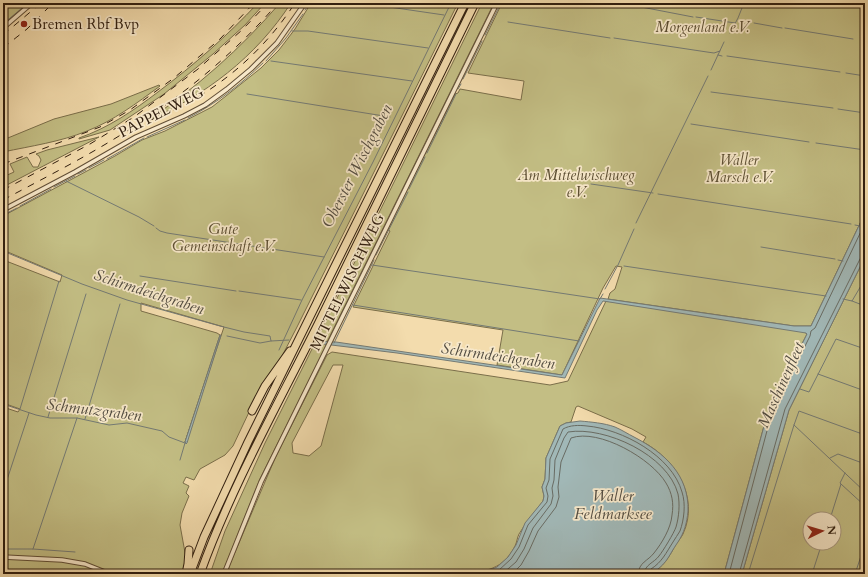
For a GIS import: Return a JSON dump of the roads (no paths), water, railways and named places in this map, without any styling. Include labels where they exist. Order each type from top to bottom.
[{"type":"highway","points":[[190,574],[223,494],[465,3]]},
{"type":"highway","points":[[200,574],[220,524],[252,455],[317,326],[475,3]]},
{"type":"highway","points":[[252,411],[265,386],[288,353],[297,344]]},
{"type":"highway","points":[[186,574],[189,550]]},
{"type":"street","points":[[3,28],[32,3]]},
{"type":"street","name":"PAPPELWEG","points":[[3,210],[75,172],[136,137],[205,105],[251,70],[277,43],[305,3]]},
{"type":"street","name":"MITTELWISCHWEG","points":[[224,574],[261,482],[497,3]]},
{"type":"street","points":[[3,557],[48,558],[69,561],[85,564],[110,574]]},
{"type":"water","points":[[865,213],[865,257],[789,410],[742,574],[724,574],[764,426],[771,406],[807,334],[806,333],[603,301],[597,310],[565,378],[397,353],[315,343],[316,341],[336,342],[562,375],[600,298],[794,326],[811,326]]},
{"type":"water","points":[[221,335],[186,444],[185,442]]},
{"type":"water","name":"Waller Feldmarksee","points":[[580,421],[598,423],[618,428],[656,450],[673,466],[680,476],[687,498],[688,515],[682,535],[667,560],[661,567],[651,574],[462,574],[489,570],[497,567],[508,557],[516,545],[525,523],[543,501],[544,496],[542,487],[545,479],[546,458],[560,426],[566,423]]},
{"type":"waterway","points":[[3,24],[28,3]]},
{"type":"waterway","points":[[305,10],[310,3]]},
{"type":"waterway","points":[[362,3],[444,15]]},
{"type":"waterway","name":"Oberster Wischgraben","points":[[279,350],[302,300],[373,162],[451,3]]},
{"type":"waterway","points":[[485,35],[501,3]]},
{"type":"waterway","points":[[622,3],[626,4]]},
{"type":"waterway","points":[[730,33],[744,3]]},
{"type":"waterway","points":[[857,3],[865,4]]},
{"type":"waterway","points":[[631,5],[693,17]]},
{"type":"waterway","points":[[266,61],[286,38],[303,14]]},
{"type":"waterway","points":[[696,17],[735,23]]},
{"type":"waterway","points":[[508,22],[610,38]]},
{"type":"waterway","points":[[754,23],[782,28]]},
{"type":"waterway","points":[[785,28],[853,39]]},
{"type":"waterway","points":[[292,31],[308,31],[428,48]]},
{"type":"waterway","points":[[614,38],[714,53],[720,51]]},
{"type":"waterway","points":[[463,79],[482,41]]},
{"type":"waterway","points":[[711,70],[724,42]]},
{"type":"waterway","points":[[718,55],[722,56]]},
{"type":"waterway","points":[[727,56],[840,72]]},
{"type":"waterway","points":[[271,61],[412,81]]},
{"type":"waterway","points":[[188,118],[228,93],[263,63]]},
{"type":"waterway","points":[[846,73],[865,76]]},
{"type":"waterway","points":[[636,223],[708,76]]},
{"type":"waterway","points":[[458,89],[461,84]]},
{"type":"waterway","points":[[711,92],[833,108]]},
{"type":"waterway","points":[[247,94],[390,117]]},
{"type":"waterway","points":[[427,153],[456,94]]},
{"type":"waterway","points":[[838,109],[865,113]]},
{"type":"waterway","points":[[147,137],[185,120]]},
{"type":"waterway","points":[[691,124],[809,142]]},
{"type":"waterway","points":[[107,159],[144,138]]},
{"type":"waterway","points":[[816,143],[865,150]]},
{"type":"waterway","points":[[409,189],[425,157]]},
{"type":"waterway","points":[[89,168],[104,160]]},
{"type":"waterway","points":[[78,174],[86,170]]},
{"type":"waterway","points":[[54,187],[75,176]]},
{"type":"waterway","points":[[66,181],[154,226]]},
{"type":"waterway","points":[[591,184],[653,193]]},
{"type":"waterway","points":[[20,206],[51,189]]},
{"type":"waterway","points":[[376,255],[408,192]]},
{"type":"waterway","points":[[658,194],[851,224]]},
{"type":"waterway","points":[[7,213],[17,208]]},
{"type":"waterway","points":[[855,225],[860,226]]},
{"type":"waterway","points":[[156,228],[167,233],[324,257]]},
{"type":"waterway","points":[[605,289],[618,265],[634,229]]},
{"type":"waterway","points":[[761,247],[835,259]]},
{"type":"waterway","name":"Schirmdeichgraben","points":[[3,251],[82,284],[127,300],[220,326],[270,336],[271,341],[289,340]]},
{"type":"waterway","points":[[334,343],[374,260]]},
{"type":"waterway","points":[[838,260],[843,261]]},
{"type":"waterway","points":[[372,265],[600,299],[603,294]]},
{"type":"waterway","points":[[624,266],[826,296]]},
{"type":"waterway","points":[[140,276],[236,291]]},
{"type":"waterway","points":[[843,299],[852,301],[865,279]]},
{"type":"waterway","points":[[20,409],[59,281]]},
{"type":"waterway","points":[[239,291],[301,300]]},
{"type":"waterway","points":[[48,417],[86,294]]},
{"type":"waterway","points":[[852,301],[865,306]]},
{"type":"waterway","points":[[85,419],[120,304]]},
{"type":"waterway","points":[[353,305],[579,341]]},
{"type":"waterway","name":"Schmutzgraben","points":[[227,336],[260,343],[271,341]]},
{"type":"waterway","points":[[800,389],[809,392],[836,339],[865,349]]},
{"type":"waterway","points":[[818,374],[865,391]]},
{"type":"waterway","name":"Schmutzgraben","points":[[3,404],[50,418],[77,418],[109,425],[127,423],[162,431],[169,437],[185,443],[186,442]]},
{"type":"waterway","points":[[748,574],[799,411],[865,435]]},
{"type":"waterway","points":[[3,492],[29,413]]},
{"type":"waterway","points":[[33,549],[77,418]]},
{"type":"waterway","points":[[794,425],[865,492]]},
{"type":"waterway","points":[[180,460],[185,443]]},
{"type":"waterway","points":[[830,458],[838,454],[865,464]]},
{"type":"waterway","points":[[833,511],[841,484],[840,483],[845,473]]},
{"type":"waterway","points":[[841,484],[865,506]]},
{"type":"waterway","points":[[855,574],[865,544]]},
{"type":"waterway","points":[[3,549],[33,549],[75,552]]},
{"type":"waterway","points":[[812,574],[819,551]]},
{"type":"railway","points":[[3,35],[41,3]]},
{"type":"railway","points":[[3,48],[27,29],[53,3]]},
{"type":"railway","points":[[3,164],[100,127],[130,110],[174,78],[220,39],[254,3]]},
{"type":"railway","points":[[3,190],[90,144],[134,117],[198,69],[242,30],[268,3]]},
{"type":"railway","points":[[3,200],[68,166],[150,116],[209,71],[245,38],[278,3]]},
{"type":"railway","points":[[148,121],[191,101],[231,74],[266,41],[295,3]]},
{"type":"place","name":"Bremen Rbf Bvp","points":[[24,24]]},
{"type":"park label","name":"Morgenland e.V.","points":[[702,27]]},
{"type":"park label","name":"Waller Marsch e.V.","points":[[739,168]]},
{"type":"park label","name":"Am Mittelwischweg e.V.","points":[[576,184]]},
{"type":"park label","name":"Gute Gemeinschaft e.V.","points":[[223,238]]},
{"type":"water label","name":"Maschinenfleet","points":[[781,385]]}]
